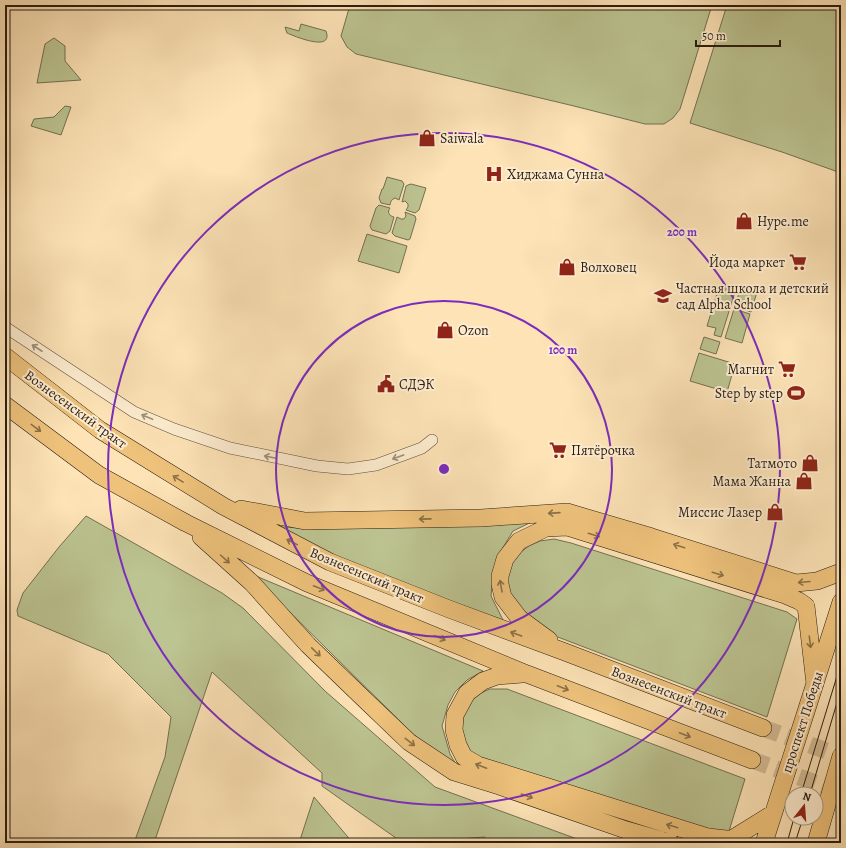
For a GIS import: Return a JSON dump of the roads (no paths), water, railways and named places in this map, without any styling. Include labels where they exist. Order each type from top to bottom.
[{"type":"main road","name":"Вознесенский тракт","points":[[5,356],[100,430],[223,506],[330,562],[442,607],[565,652],[763,728]]},
{"type":"main road","points":[[5,405],[99,475],[186,523],[307,583],[527,674],[752,760]]},
{"type":"main road","points":[[223,506],[305,521],[481,518],[566,512],[652,537],[796,583],[817,581],[841,572]]},
{"type":"main road","points":[[186,523],[252,583],[308,645],[409,742],[454,772],[626,830],[671,843]]},
{"type":"main road","points":[[565,652],[520,618],[503,597],[500,584],[500,576],[505,559],[519,541],[546,528],[567,527],[785,595],[806,606],[815,684]]},
{"type":"main road","name":"проспект Победы","points":[[764,843],[772,814],[841,602]]},
{"type":"main road","points":[[527,674],[498,676],[483,681],[467,693],[455,714],[454,730],[458,745],[464,757],[478,766],[708,837],[732,839],[772,814]]},
{"type":"main road","points":[[824,816],[841,756]]},
{"type":"main road","points":[[816,843],[821,826]]},
{"type":"main road","points":[[821,826],[825,843]]},
{"type":"street","points":[[5,327],[134,412],[174,429],[230,448],[303,463],[348,469],[376,465],[422,448],[432,440]]},
{"type":"tunnel","points":[[763,728],[841,756]]},
{"type":"tunnel","points":[[752,760],[841,792]]},
{"type":"tram line","points":[[803,786],[841,663]]},
{"type":"tram line","points":[[812,786],[841,689]]},
{"type":"tram line","points":[[787,843],[792,826]]},
{"type":"tram line","points":[[795,843],[800,826]]},
{"type":"place","name":"Saiwala","points":[[427,138]]},
{"type":"place","name":"Хиджама Сунна","points":[[494,174]]},
{"type":"place","name":"Hype.me","points":[[744,221]]},
{"type":"place","name":"Йода маркет","points":[[798,262]]},
{"type":"place","name":"Волховец","points":[[567,267]]},
{"type":"place","name":"Частная школа и детский сад Alpha School","points":[[663,296]]},
{"type":"place","name":"Ozon","points":[[445,330]]},
{"type":"place","name":"Магнит","points":[[787,369]]},
{"type":"place","name":"СДЭК","points":[[386,384]]},
{"type":"place","name":"Step by step","points":[[796,393]]},
{"type":"place","name":"Пятёрочка","points":[[558,450]]},
{"type":"place","name":"Татмото","points":[[810,463]]},
{"type":"place","name":"Мама Жанна","points":[[804,481]]},
{"type":"place","name":"Миссис Лазер","points":[[775,512]]}]
